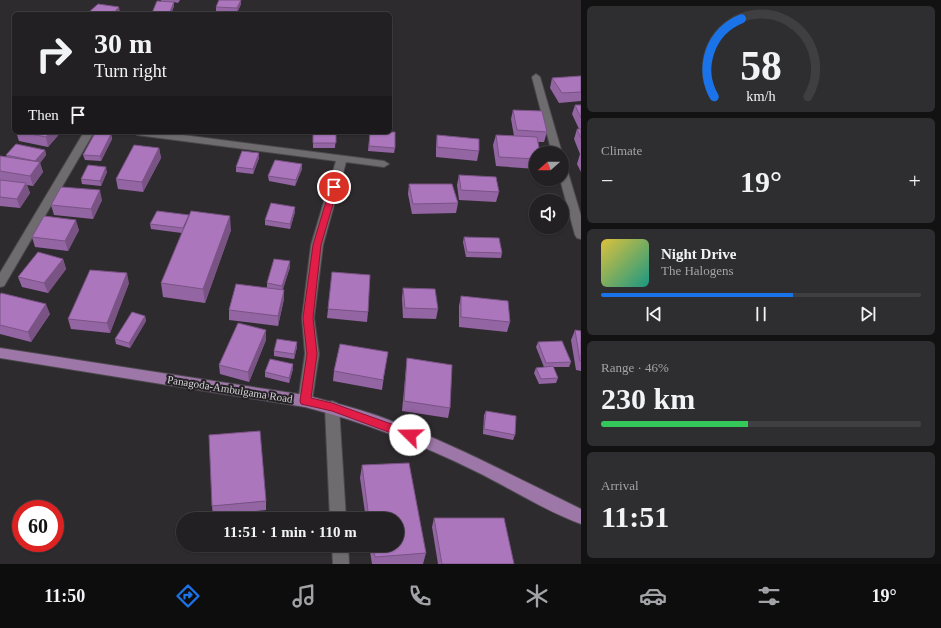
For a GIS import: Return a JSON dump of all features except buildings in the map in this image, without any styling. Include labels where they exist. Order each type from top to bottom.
[{"type":"main road","name":"Panagoda-Ambulgama Road","points":[[0,353],[305,401],[332,407],[396,429],[451,453],[581,518]]},
{"type":"street","points":[[536,77],[555,146]]},
{"type":"street","points":[[0,283],[88,134]]},
{"type":"street","points":[[172,134],[207,136],[384,164]]},
{"type":"street","points":[[305,401],[312,354],[308,318],[317,245],[342,158]]},
{"type":"street","points":[[567,186],[581,235]]},
{"type":"street","points":[[332,407],[338,512]]},
{"type":"street","points":[[340,552],[341,564]]},
{"type":"route","points":[[334,187],[317,245],[308,318],[312,354],[305,401],[332,407],[410,435]]}]
